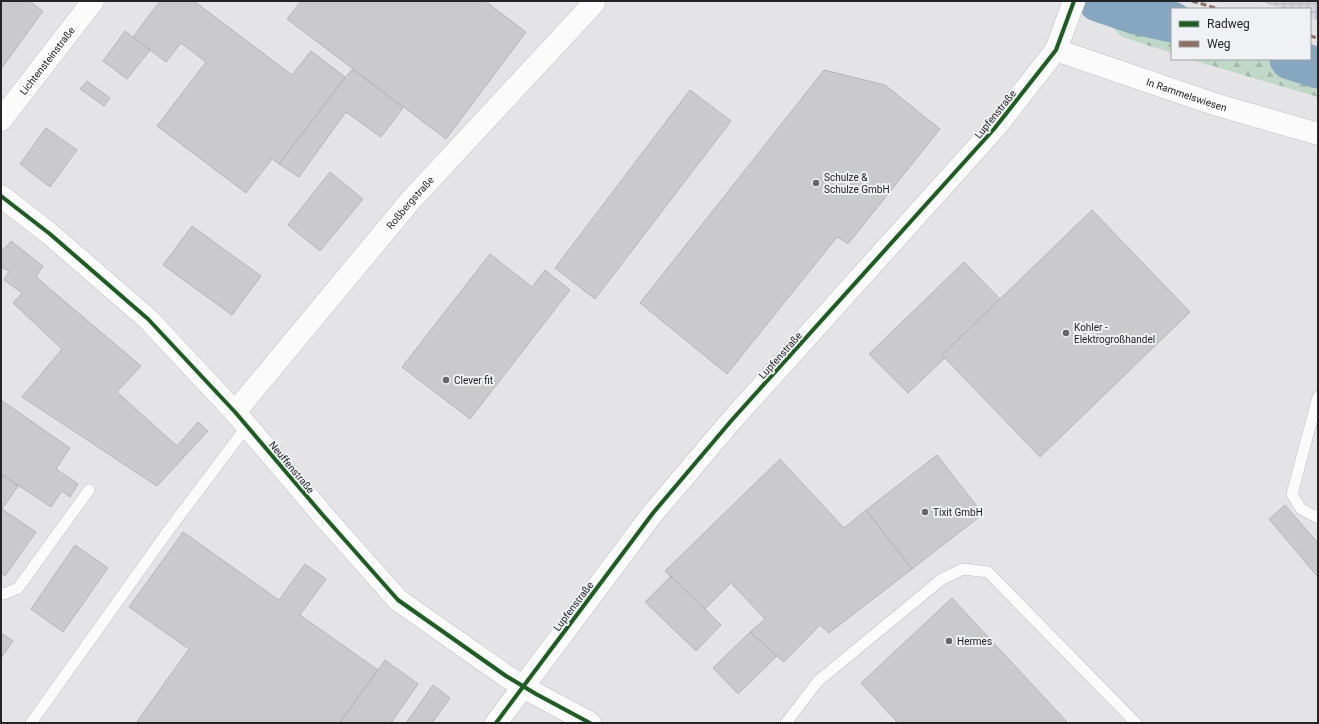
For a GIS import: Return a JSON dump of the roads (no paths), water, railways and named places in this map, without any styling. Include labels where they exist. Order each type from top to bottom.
[{"type":"street","name":"Lichtensteinstraße","points":[[1,120],[93,1]]},
{"type":"street","name":"Roßbergstraße","points":[[241,419],[411,200],[594,3],[594,1]]},
{"type":"street","name":"Lupfenstraße","points":[[496,723],[653,513],[731,421],[994,129],[1056,50],[1072,8]]},
{"type":"street","name":"In Rammelswiesen","points":[[1056,50],[1214,104],[1318,134]]},
{"type":"street","name":"Neuffenstraße","points":[[1,196],[50,234],[148,319],[241,419],[398,600],[506,676],[590,723]]},
{"type":"lane","points":[[1318,397],[1292,494],[1301,509],[1318,518]]},
{"type":"lane","points":[[30,723],[168,530],[241,419]]},
{"type":"lane","points":[[1,593],[4,594],[18,588],[89,490]]},
{"type":"lane","points":[[786,723],[818,681],[942,579],[963,569],[988,572],[1136,723]]},
{"type":"waterway","points":[[1098,1],[1136,14],[1171,22]]},
{"type":"waterway","points":[[1293,60],[1318,68]]},
{"type":"place","name":"Schulze & Schulze GmbH","points":[[816,183]]},
{"type":"place","name":"Kohler - Elektrogroßhandel","points":[[1066,333]]},
{"type":"place","name":"Clever fit","points":[[446,380]]},
{"type":"place","name":"Tixit GmbH","points":[[925,512]]},
{"type":"place","name":"Hermes","points":[[949,641]]}]
